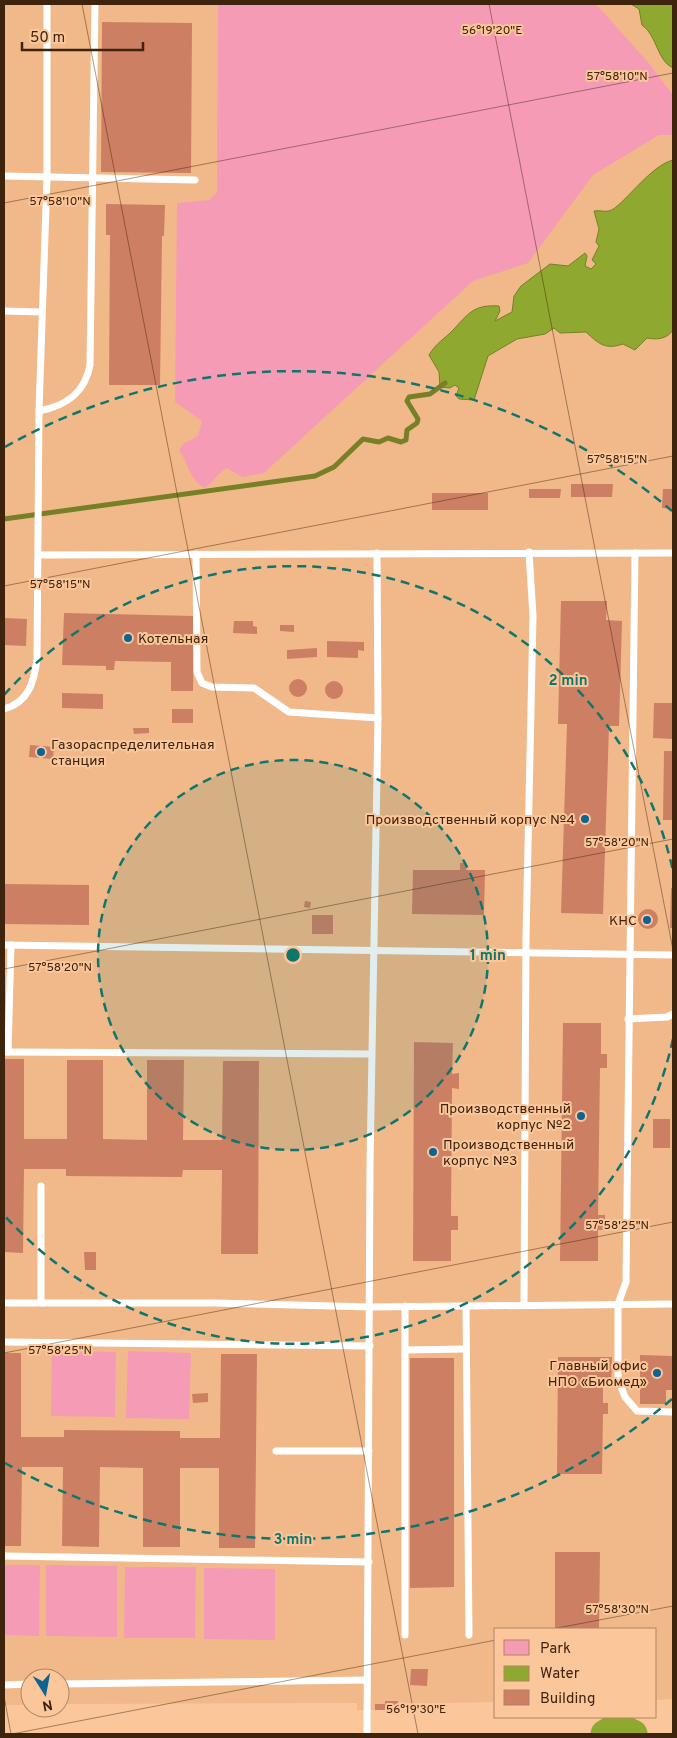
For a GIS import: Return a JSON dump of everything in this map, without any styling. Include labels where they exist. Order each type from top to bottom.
[{"type":"lane","points":[[4,709],[25,698],[34,676],[37,658],[39,411],[47,177],[47,4]]},
{"type":"lane","points":[[39,411],[64,404],[74,397],[87,379],[90,366],[95,4]]},
{"type":"lane","points":[[4,176],[195,180]]},
{"type":"lane","points":[[4,311],[42,312]]},
{"type":"lane","points":[[524,1305],[526,953],[534,616],[528,552]]},
{"type":"lane","points":[[367,1734],[372,1054],[378,718],[378,553]]},
{"type":"lane","points":[[635,553],[626,1282],[618,1304],[618,1378],[622,1392],[637,1411],[673,1412]]},
{"type":"lane","points":[[39,555],[673,553]]},
{"type":"lane","points":[[196,554],[196,672],[202,684],[212,687],[254,688],[289,712],[378,718]]},
{"type":"lane","points":[[372,1054],[6,1052],[7,945],[374,949],[673,955]]},
{"type":"lane","points":[[628,1019],[667,1017],[673,1014]]},
{"type":"lane","points":[[40,1186],[41,1302]]},
{"type":"lane","points":[[4,1302],[214,1303],[371,1307],[673,1304]]},
{"type":"lane","points":[[405,1306],[405,1635]]},
{"type":"lane","points":[[466,1306],[465,1349],[470,1635]]},
{"type":"lane","points":[[4,1342],[370,1346]]},
{"type":"lane","points":[[406,1350],[465,1349]]},
{"type":"lane","points":[[276,1451],[369,1451]]},
{"type":"lane","points":[[4,1556],[369,1562]]},
{"type":"lane","points":[[70,1684],[367,1680]]},
{"type":"lane","points":[[4,1685],[20,1684]]},
{"type":"shaded area","points":[[4,4],[673,4],[673,1699],[657,1700],[657,1628],[494,1628],[494,1702],[399,1704],[398,1713],[386,1714],[386,1710],[357,1710],[357,1703],[70,1704],[70,1668],[20,1668],[20,1705],[4,1705]]},
{"type":"green space","points":[[218,4],[596,4],[647,61],[673,95],[673,135],[659,135],[593,175],[528,263],[473,281],[264,473],[242,477],[227,468],[205,488],[196,481],[179,450],[184,443],[198,436],[202,421],[175,402],[177,203],[209,200],[217,192]]},
{"type":"green space","points":[[52,1351],[116,1352],[115,1417],[51,1416]]},
{"type":"green space","points":[[128,1351],[191,1353],[189,1419],[126,1418]]},
{"type":"green space","points":[[4,1565],[40,1565],[39,1636],[4,1635]]},
{"type":"green space","points":[[46,1565],[117,1566],[117,1637],[46,1636]]},
{"type":"green space","points":[[125,1567],[196,1567],[195,1638],[124,1638]]},
{"type":"green space","points":[[204,1568],[275,1569],[275,1640],[204,1639]]},
{"type":"water","points":[[631,4],[673,4],[673,68],[664,60],[651,35],[642,25],[639,9]]},
{"type":"water","points":[[673,160],[673,330],[671,333],[662,338],[647,338],[635,350],[623,344],[617,346],[603,345],[586,332],[560,333],[554,328],[545,334],[517,339],[488,356],[474,400],[459,399],[456,396],[459,388],[455,385],[450,388],[440,387],[439,372],[429,355],[465,317],[475,309],[489,306],[499,306],[500,311],[495,321],[512,312],[514,296],[521,286],[550,264],[568,266],[585,253],[587,256],[585,266],[591,269],[596,264],[592,260],[599,246],[596,242],[599,229],[594,211],[609,211],[614,208],[655,170]]},
{"type":"building","points":[[102,22],[192,23],[191,173],[101,172]]},
{"type":"building","points":[[106,204],[165,205],[164,236],[162,236],[160,385],[109,385],[110,235],[106,235]]},
{"type":"building","points":[[571,484],[613,484],[612,497],[571,497]]},
{"type":"building","points":[[529,489],[561,489],[560,498],[529,498]]},
{"type":"building","points":[[663,489],[673,489],[673,509],[662,508]]},
{"type":"building","points":[[432,493],[488,493],[488,510],[432,510]]},
{"type":"building","name":"Производственный корпус №4","points":[[561,601],[607,601],[606,620],[622,621],[619,726],[609,726],[603,914],[561,913],[567,724],[558,724]]},
{"type":"building","name":"Котельная","points":[[64,613],[194,616],[193,691],[171,691],[171,662],[115,661],[114,670],[106,670],[106,666],[62,665]]},
{"type":"building","points":[[4,618],[27,619],[26,646],[4,645]]},
{"type":"building","points":[[234,621],[253,621],[253,626],[257,627],[257,634],[233,633]]},
{"type":"building","points":[[280,625],[294,625],[294,632],[280,631]]},
{"type":"building","points":[[327,641],[364,642],[364,651],[358,650],[358,658],[327,657]]},
{"type":"building","points":[[317,648],[317,657],[287,659],[287,650]]},
{"type":"building","points":[[298,679],[305,681],[307,688],[305,695],[298,697],[291,695],[289,688],[291,681]]},
{"type":"building","points":[[334,681],[341,683],[343,690],[341,697],[334,699],[327,697],[325,690],[327,683]]},
{"type":"building","points":[[62,693],[103,694],[103,709],[62,708]]},
{"type":"building","points":[[654,703],[673,703],[673,739],[653,738]]},
{"type":"building","points":[[172,709],[193,709],[193,723],[172,723]]},
{"type":"building","points":[[133,728],[149,728],[149,733],[134,734]]},
{"type":"building","name":"Газораспределительная станция","points":[[30,745],[54,747],[53,759],[29,757]]},
{"type":"building","points":[[664,751],[673,751],[673,820],[663,820]]},
{"type":"building","points":[[460,863],[466,863],[466,870],[485,870],[484,915],[412,914],[413,870],[460,870]]},
{"type":"building","points":[[4,884],[89,885],[89,925],[4,924]]},
{"type":"building","points":[[671,888],[673,888],[673,928],[670,928]]},
{"type":"building","points":[[305,901],[311,902],[310,908],[304,907]]},
{"type":"building","name":"КНС","points":[[648,909],[655,912],[658,919],[655,926],[648,929],[641,926],[638,919],[641,912]]},
{"type":"building","points":[[312,915],[333,915],[333,934],[312,934]]},
{"type":"building","name":"Производственный корпус №2","points":[[563,1023],[601,1023],[601,1054],[607,1054],[607,1068],[600,1068],[598,1215],[605,1215],[605,1230],[598,1230],[598,1261],[560,1261]]},
{"type":"building","name":"Производственный корпус №3","points":[[414,1042],[453,1043],[452,1074],[459,1073],[459,1089],[452,1088],[451,1216],[458,1216],[458,1230],[451,1230],[451,1261],[413,1261]]},
{"type":"building","points":[[4,1059],[24,1059],[24,1139],[67,1139],[67,1060],[103,1060],[103,1139],[147,1140],[147,1060],[184,1060],[183,1140],[222,1140],[223,1061],[259,1061],[258,1254],[221,1254],[222,1170],[183,1170],[182,1177],[66,1176],[66,1169],[24,1169],[23,1253],[4,1252]]},
{"type":"building","points":[[653,1119],[670,1119],[670,1148],[653,1148]]},
{"type":"building","points":[[84,1252],[96,1252],[96,1270],[85,1270]]},
{"type":"building","points":[[4,1353],[21,1353],[21,1437],[64,1437],[64,1430],[180,1431],[180,1438],[220,1438],[221,1354],[257,1354],[255,1548],[219,1548],[219,1468],[180,1468],[180,1547],[143,1547],[143,1468],[100,1467],[99,1547],[62,1546],[63,1467],[22,1467],[21,1546],[4,1546]]},
{"type":"building","name":"Главный офис НПО «Биомед»","points":[[640,1355],[673,1356],[673,1390],[666,1390],[666,1404],[640,1404]]},
{"type":"building","points":[[558,1357],[612,1357],[611,1387],[603,1387],[603,1403],[608,1403],[608,1414],[603,1414],[602,1474],[557,1474]]},
{"type":"building","points":[[410,1358],[454,1358],[454,1587],[410,1588]]},
{"type":"building","points":[[208,1393],[208,1402],[193,1403],[192,1394]]},
{"type":"building","points":[[555,1552],[600,1552],[599,1628],[555,1628]]},
{"type":"building","points":[[411,1669],[428,1669],[427,1686],[410,1685]]},
{"type":"building","points":[[385,1701],[398,1701],[398,1713],[386,1714],[386,1710],[375,1710],[375,1704],[385,1704]]},
{"type":"waterway","points":[[4,519],[315,476],[334,467],[363,439],[379,442],[388,438],[401,442],[406,440],[407,430],[417,423],[418,419],[407,401],[409,397],[430,394],[445,383]]},
{"type":"waterway","points":[[605,1734],[619,1728],[633,1734]]},
{"type":"place","name":"Котельная","points":[[128,638]]},
{"type":"place","name":"Газораспределительная станция","points":[[41,752]]},
{"type":"place","name":"Производственный корпус №4","points":[[585,819]]},
{"type":"place","name":"КНС","points":[[647,920]]},
{"type":"place","name":"Производственный корпус №2","points":[[581,1116]]},
{"type":"place","name":"Производственный корпус №3","points":[[433,1152]]},
{"type":"place","name":"Главный офис НПО «Биомед»","points":[[657,1373]]}]
